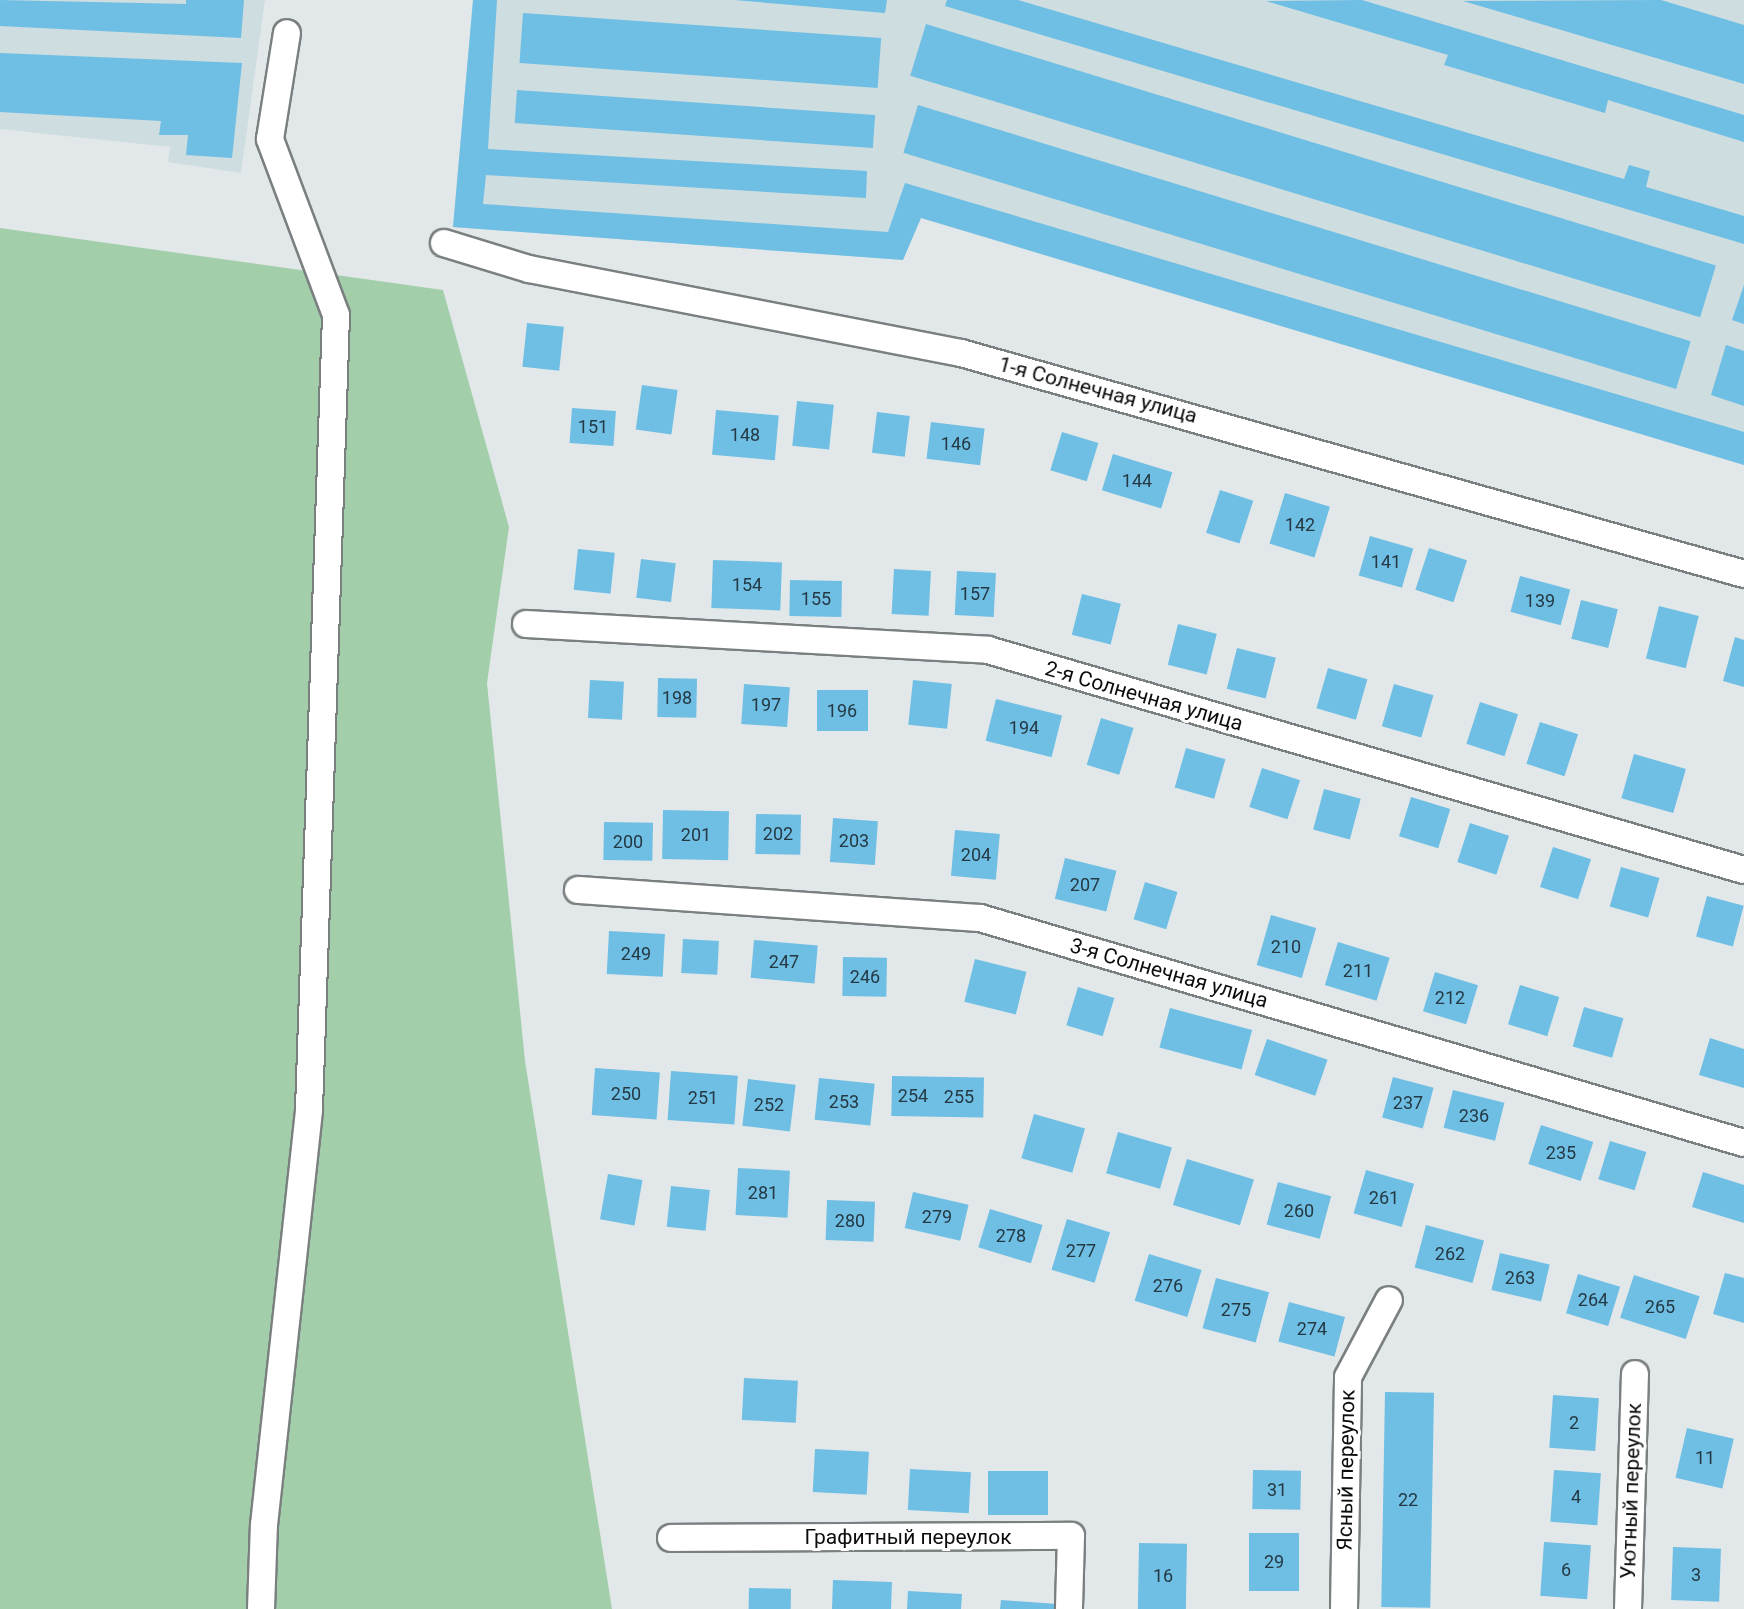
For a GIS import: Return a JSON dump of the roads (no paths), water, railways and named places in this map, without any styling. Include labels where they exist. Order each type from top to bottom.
[{"type":"street","points":[[261,1609],[264,1525],[309,1109],[336,315],[270,139],[287,33]]},
{"type":"street","name":"1-я Солнечная улица","points":[[444,243],[529,269],[961,353],[1744,574]]},
{"type":"street","name":"2-я Солнечная улица","points":[[526,624],[988,650],[1744,870]]},
{"type":"street","name":"3-я Солнечная улица","points":[[578,890],[980,918],[1744,1143]]},
{"type":"street","name":"Ясный переулок","points":[[1343,1609],[1348,1377],[1389,1300]]},
{"type":"street","name":"Уютный переулок","points":[[1628,1609],[1635,1374]]},
{"type":"street","name":"Графитный переулок","points":[[671,1538],[1071,1536],[1069,1609]]}]
